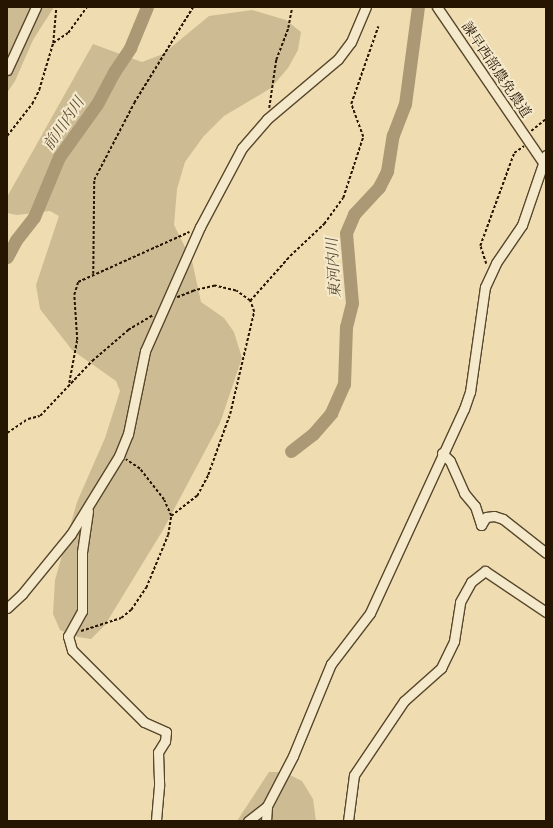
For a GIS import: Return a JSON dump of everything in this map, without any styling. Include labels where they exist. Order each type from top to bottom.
[{"type":"street","points":[[7,70],[36,7]]},
{"type":"street","points":[[7,608],[32,582],[88,507],[119,456],[128,434],[145,351],[200,227],[242,148],[267,119],[338,59],[351,42],[366,7]]},
{"type":"street","name":"諫早西部農免農道","points":[[437,7],[545,166]]},
{"type":"street","points":[[266,821],[267,806],[293,756],[331,664],[339,650],[370,613],[442,453],[464,409],[470,392],[486,287],[490,274],[522,225],[545,166],[546,155]]},
{"type":"street","points":[[442,453],[450,461],[464,493],[475,506],[481,525],[486,517],[494,516],[503,519],[546,554]]},
{"type":"street","points":[[88,507],[82,552],[82,611],[68,636],[72,650],[144,722],[166,732],[165,741],[158,752],[159,786],[156,821]]},
{"type":"street","points":[[348,821],[354,775],[404,701],[441,668],[454,642],[460,602],[471,582],[485,571],[546,612]]},
{"type":"street","points":[[248,821],[267,806]]},
{"type":"path","points":[[7,136],[32,104],[40,90],[52,43],[56,7]]},
{"type":"path","points":[[52,43],[68,33],[87,7]]},
{"type":"path","points":[[93,274],[94,180],[134,104],[193,7]]},
{"type":"path","points":[[267,119],[276,60],[288,28],[292,7]]},
{"type":"path","points":[[250,301],[290,256],[324,224],[343,198],[362,137],[351,104],[360,74],[378,27]]},
{"type":"path","points":[[490,274],[480,246],[514,153],[529,143],[531,129],[546,119]]},
{"type":"path","points":[[68,384],[77,340],[75,287],[93,274],[200,227]]},
{"type":"path","points":[[171,516],[197,496],[208,475],[230,414],[254,312],[250,301],[236,291],[215,286],[194,291],[176,298]]},
{"type":"path","points":[[7,433],[28,419],[40,416],[68,384],[128,330],[164,308]]},
{"type":"path","points":[[68,636],[121,618],[138,602],[162,553],[171,516],[164,500],[140,469],[119,456]]},
{"type":"shaded area","points":[[7,7],[54,7],[33,40],[15,81],[7,93]]},
{"type":"shaded area","points":[[252,10],[286,20],[301,32],[298,50],[288,68],[271,88],[224,116],[203,137],[185,162],[177,189],[174,225],[192,261],[201,302],[224,318],[234,332],[242,358],[220,423],[163,530],[105,625],[91,639],[78,637],[60,630],[53,614],[55,580],[77,502],[105,438],[120,391],[116,381],[72,350],[40,309],[36,285],[59,216],[50,211],[17,215],[7,213],[7,197],[93,44],[142,62],[163,54],[209,16]]},
{"type":"shaded area","points":[[269,772],[284,772],[302,781],[313,799],[316,821],[237,821]]},
{"type":"waterway","name":"前川内川","points":[[7,257],[16,240],[34,217],[59,157],[97,104],[114,72],[130,48],[147,7]]},
{"type":"waterway","name":"東河内川","points":[[291,451],[313,434],[331,413],[344,384],[346,327],[352,303],[346,233],[354,214],[379,187],[387,171],[393,135],[405,104],[418,7]]}]
